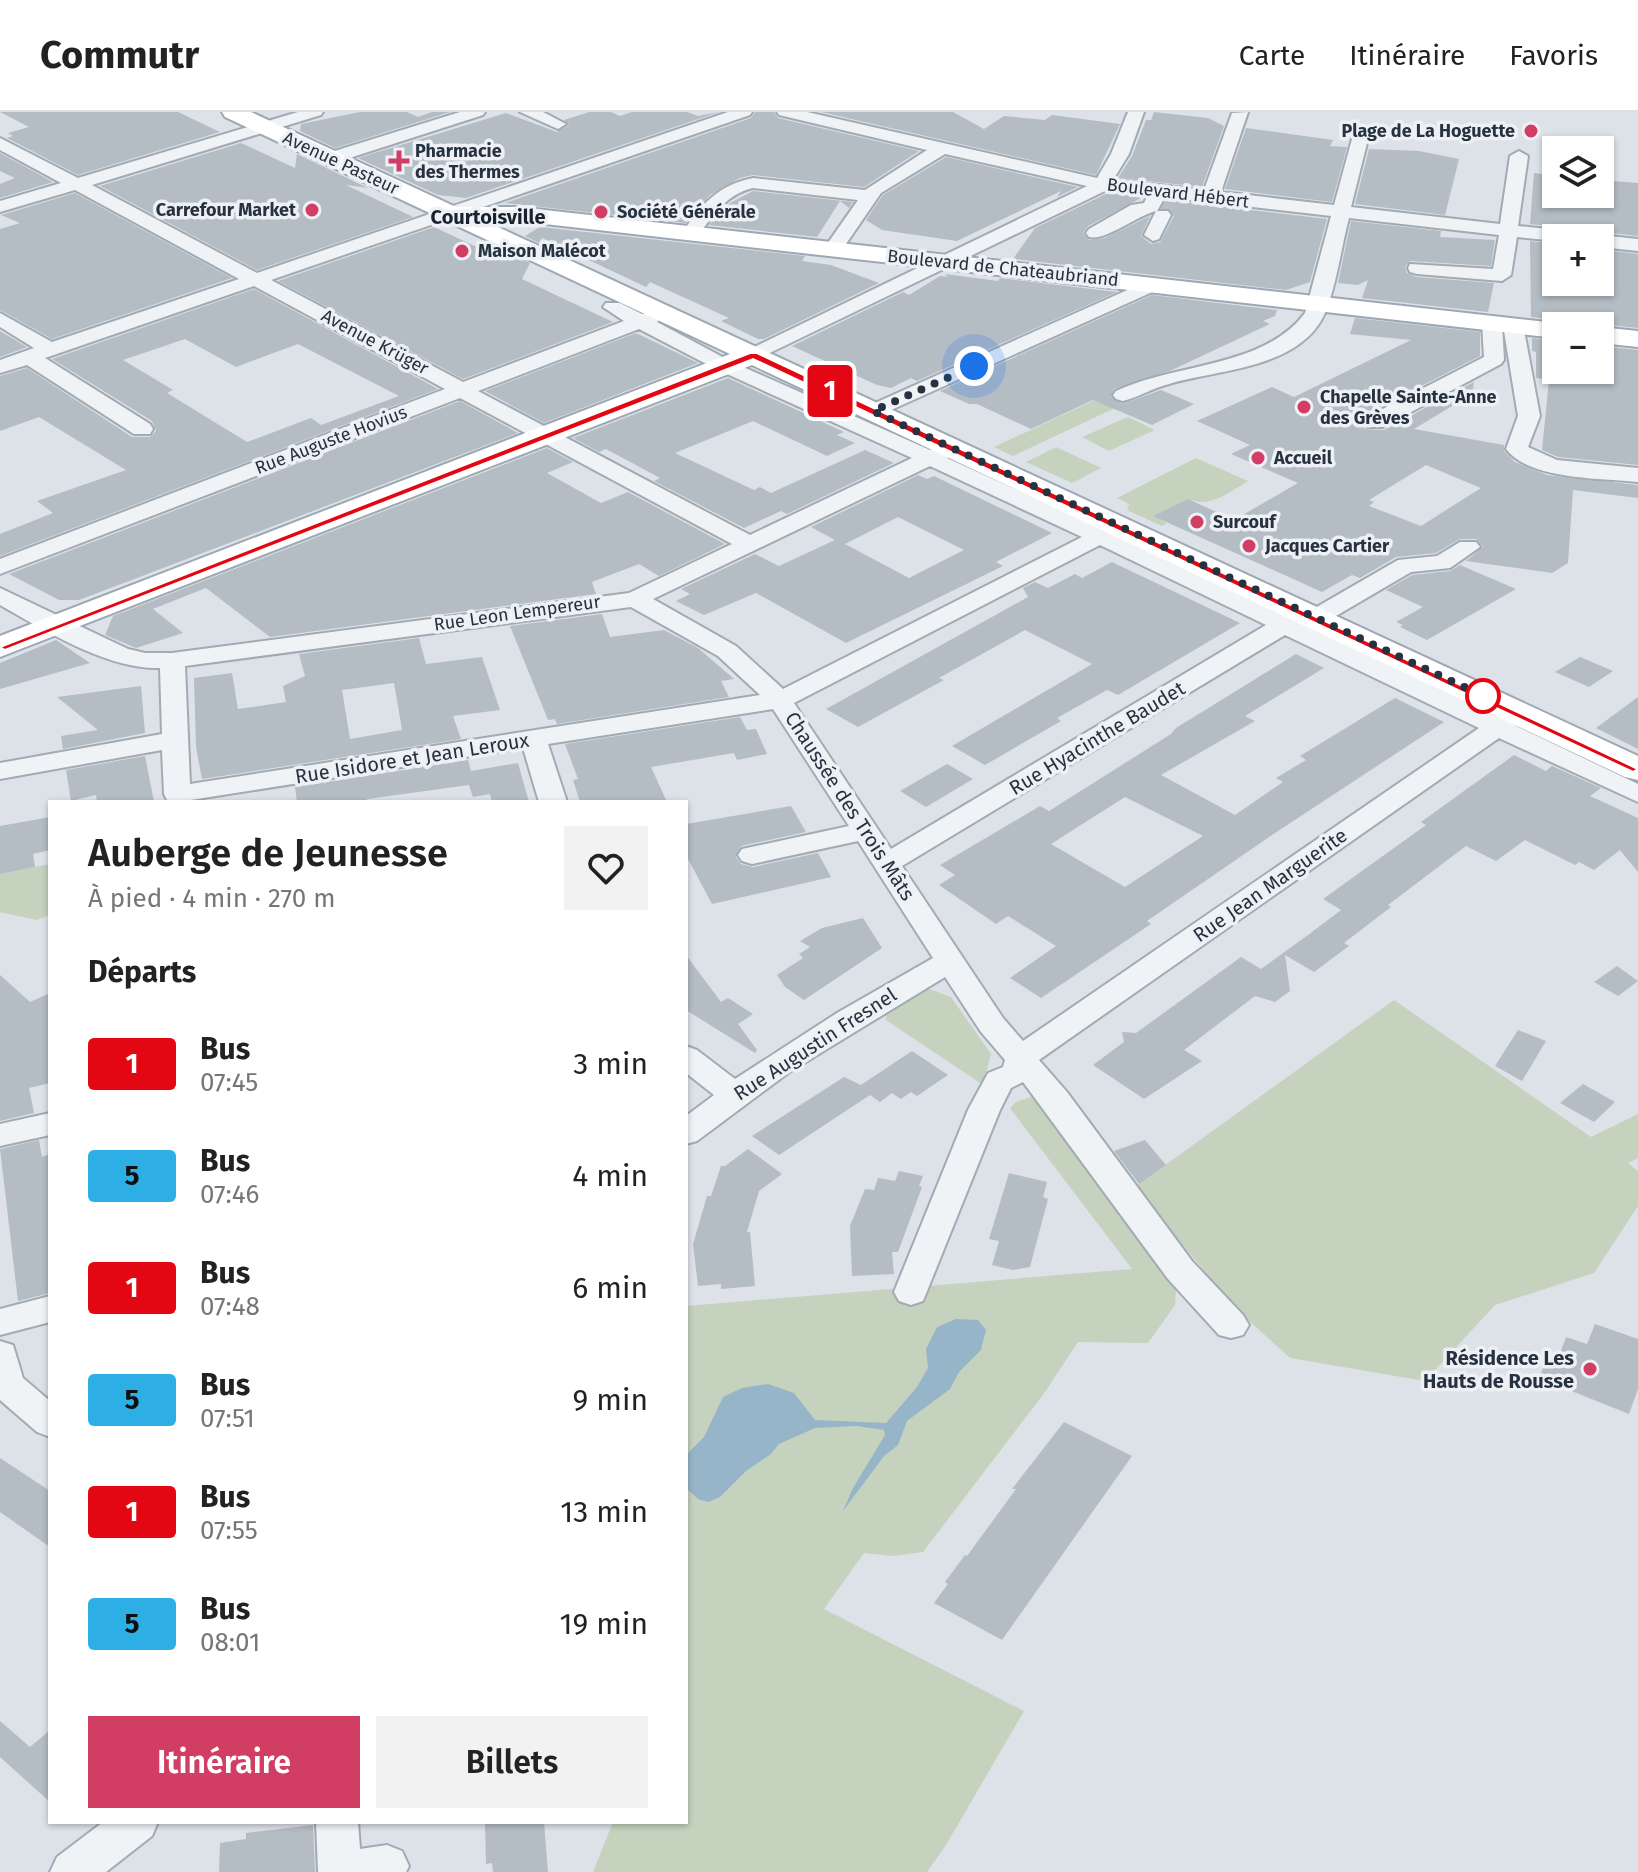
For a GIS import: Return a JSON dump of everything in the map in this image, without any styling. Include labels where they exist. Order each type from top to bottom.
[{"type":"main road","name":"Avenue Pasteur","points":[[255,118],[739,360],[873,411],[941,453],[1302,619],[1509,719],[1638,769]]},
{"type":"main road","name":"Boulevard de Chateaubriand","points":[[450,214],[499,212],[1542,328]]},
{"type":"main road","points":[[1614,336],[1638,339]]},
{"type":"main road","points":[[0,647],[739,360]]},
{"type":"street","points":[[0,207],[77,184],[255,118],[315,112]]},
{"type":"street","points":[[331,158],[477,112]]},
{"type":"street","points":[[528,112],[558,124]]},
{"type":"street","points":[[0,367],[744,112]]},
{"type":"street","name":"Boulevard Hébert","points":[[785,112],[1166,200],[1211,197],[1542,234]]},
{"type":"street","points":[[739,360],[1101,184],[1120,154],[1136,112]]},
{"type":"street","points":[[1211,197],[1240,113]]},
{"type":"street","points":[[408,117],[430,127]]},
{"type":"street","points":[[1123,395],[1150,383],[1221,367],[1300,334],[1309,324],[1317,303],[1360,139]]},
{"type":"street","name":"Avenue Krüger","points":[[0,143],[749,544]]},
{"type":"street","points":[[832,250],[868,196],[942,148]]},
{"type":"street","points":[[1417,268],[1502,275],[1519,156]]},
{"type":"street","points":[[691,233],[722,193],[738,185],[753,183],[868,196]]},
{"type":"street","points":[[1095,233],[1137,209],[1166,200]]},
{"type":"street","points":[[1153,235],[1166,200]]},
{"type":"street","points":[[1614,242],[1638,245]]},
{"type":"street","points":[[873,411],[1152,285]]},
{"type":"street","points":[[613,307],[652,317]]},
{"type":"street","name":"Rue Auguste Hovius","points":[[0,567],[652,317]]},
{"type":"street","points":[[0,319],[51,350]]},
{"type":"street","points":[[1375,422],[1494,360],[1502,324]]},
{"type":"street","points":[[1502,324],[1529,416],[1517,449],[1526,458],[1543,463],[1638,475]]},
{"type":"street","points":[[29,357],[142,429]]},
{"type":"street","points":[[739,360],[941,453]]},
{"type":"street","name":"Rue Leon Lempereur","points":[[0,595],[119,654],[144,661],[172,660],[635,599],[941,453]]},
{"type":"street","name":"Rue Isidore et Jean Leroux","points":[[172,660],[177,794],[780,700],[1110,532]]},
{"type":"street","name":"Rue Hyacinthe Baudet","points":[[889,862],[1302,619],[1406,565],[1442,563],[1468,547]]},
{"type":"street","name":"Chaussée des Trois Mâts","points":[[635,599],[727,651],[780,700],[889,862],[949,962],[992,1025],[1056,1100],[1180,1270],[1231,1325]]},
{"type":"street","points":[[1509,719],[1638,794]]},
{"type":"street","name":"Rue Jean Marguerite","points":[[911,1292],[984,1110],[999,1081],[1016,1073],[1021,1058],[1509,719]]},
{"type":"street","points":[[533,739],[552,800]]},
{"type":"street","points":[[0,771],[173,740]]},
{"type":"street","points":[[752,855],[866,831]]},
{"type":"street","name":"Rue Augustin Fresnel","points":[[688,1131],[735,1095],[868,1009],[949,962]]},
{"type":"street","points":[[688,1059],[735,1095]]},
{"type":"street","points":[[0,1135],[48,1124]]},
{"type":"street","points":[[0,1322],[48,1310]]},
{"type":"street","points":[[0,1355],[7,1385],[48,1420]]},
{"type":"street","points":[[72,1872],[134,1824]]},
{"type":"street","points":[[337,1824],[340,1872]]},
{"type":"green space","points":[[1110,393],[1130,401],[1013,456],[994,447]]},
{"type":"green space","points":[[1128,417],[1155,430],[1109,451],[1082,437]]},
{"type":"green space","points":[[1056,447],[1101,468],[1072,483],[1026,462]]},
{"type":"green space","points":[[1196,458],[1248,481],[1212,501],[1188,499],[1154,516],[1167,523],[1162,526],[1127,510],[1129,504],[1117,498]]},
{"type":"green space","points":[[48,864],[48,916],[36,920],[0,912],[0,874]]},
{"type":"green space","points":[[927,988],[951,997],[991,1054],[983,1085],[886,1020],[886,1012]]},
{"type":"green space","points":[[1394,1000],[1591,1137],[1638,1114],[1638,1158],[1628,1163],[1638,1171],[1638,1206],[1594,1273],[1495,1305],[1425,1381],[1290,1358],[1234,1307],[1135,1187]]},
{"type":"green space","points":[[1034,1096],[1176,1291],[1175,1305],[1148,1343],[1078,1342],[1045,1392],[923,1552],[893,1556],[864,1553],[824,1609],[1024,1711],[927,1872],[593,1872],[612,1824],[688,1824],[688,1306],[1132,1269],[1010,1108],[1016,1102]]},
{"type":"water","points":[[956,1319],[978,1320],[986,1330],[981,1350],[959,1372],[950,1389],[907,1421],[898,1445],[884,1456],[843,1511],[885,1435],[884,1430],[857,1426],[815,1428],[779,1444],[720,1497],[708,1502],[698,1499],[688,1490],[688,1453],[704,1437],[723,1397],[742,1388],[768,1384],[794,1393],[815,1420],[886,1423],[917,1387],[928,1368],[926,1349],[937,1327]]},
{"type":"building","points":[[0,112],[178,112],[220,132],[78,175],[7,138],[13,136],[8,133],[29,127]]},
{"type":"building","points":[[360,112],[407,112],[418,117],[432,112],[450,112],[335,148],[300,131],[301,124]]},
{"type":"building","points":[[589,112],[611,112],[620,116],[632,112],[687,112],[698,116],[719,112],[466,198],[438,195],[358,158],[506,113],[557,132],[569,125],[564,120]]},
{"type":"building","points":[[755,112],[774,112],[778,118],[919,151],[864,187],[753,175],[740,178],[710,195],[686,223],[505,203],[751,118]]},
{"type":"building","points":[[821,112],[953,112],[984,129],[1004,116],[1045,120],[1052,115],[1120,124],[1096,175]]},
{"type":"building","points":[[1154,112],[1208,118],[1224,126],[1202,187],[1118,178],[1132,156],[1146,120],[1151,120]]},
{"type":"building","points":[[1246,128],[1333,140],[1330,146],[1347,147],[1332,202],[1225,189]]},
{"type":"building","points":[[241,143],[295,168],[297,154],[368,188],[346,185],[413,217],[257,270],[100,186]]},
{"type":"building","points":[[1369,149],[1419,151],[1459,159],[1445,215],[1355,204]]},
{"type":"building","points":[[0,153],[53,182],[0,198],[0,184],[15,178],[0,171]]},
{"type":"building","points":[[946,157],[1078,187],[1057,197],[1061,191],[957,241],[882,230],[866,220],[883,195]]},
{"type":"building","points":[[1534,173],[1542,174],[1542,208],[1614,208],[1614,181],[1638,183],[1638,236],[1614,233],[1614,224],[1530,224]]},
{"type":"building","points":[[753,191],[853,202],[849,208],[840,201],[817,237],[709,225],[730,203]]},
{"type":"building","points":[[75,193],[232,278],[52,339],[0,310],[0,229],[20,223],[1,215]]},
{"type":"building","points":[[1108,193],[1143,197],[1088,226],[1083,233],[1089,240],[1105,238],[1150,216],[1141,236],[1151,244],[1160,242],[1174,216],[1170,209],[1162,208],[1167,200],[1327,219],[1310,282],[1286,290],[1013,259],[1035,228]]},
{"type":"building","points":[[1351,221],[1441,231],[1440,237],[1495,240],[1491,266],[1410,261],[1405,267],[1407,273],[1416,277],[1494,283],[1488,312],[1362,298],[1368,280],[1358,285],[1338,283]]},
{"type":"building","points":[[434,227],[494,255],[502,250],[530,263],[522,279],[613,322],[463,379],[278,281]]},
{"type":"building","points":[[540,227],[805,256],[802,261],[831,265],[879,283],[764,339],[758,339],[721,321],[729,318],[650,282],[646,287],[542,238],[539,243],[525,236]]},
{"type":"building","points":[[1530,241],[1542,242],[1542,296],[1614,296],[1614,251],[1638,254],[1638,328],[1614,325],[1614,312],[1542,312],[1542,318],[1531,317]]},
{"type":"building","points":[[945,274],[1117,292],[917,381],[911,378],[891,388],[877,385],[792,346],[903,292],[909,295],[940,276],[948,277]]},
{"type":"building","points":[[254,289],[438,389],[0,556],[0,534],[53,513],[37,501],[126,470],[39,417],[0,431],[0,376],[27,368],[132,437],[150,437],[156,431],[152,421],[52,359]],"holes":[[[185,339],[236,367],[298,344],[399,396],[321,425],[311,418],[247,442],[167,393],[173,390],[123,360]]]},
{"type":"building","points":[[1152,295],[1277,310],[1275,316],[1263,321],[1270,324],[1172,370],[1114,389],[1111,397],[1122,404],[1161,390],[1194,404],[1152,425],[1093,400],[1031,429],[940,391]]},
{"type":"building","points":[[1355,318],[1480,332],[1480,356],[1366,414],[1361,420],[1364,429],[1384,430],[1474,382],[1472,394],[1414,429],[1504,445],[1504,451],[1515,462],[1547,475],[1638,485],[1638,498],[1573,490],[1568,563],[1552,573],[1466,561],[1483,547],[1476,539],[1460,539],[1436,553],[1396,557],[1360,578],[1352,575],[1322,592],[1153,516],[1188,499],[1234,520],[1298,483],[1231,454],[1250,445],[1197,421],[1272,387],[1294,397],[1411,340],[1350,334]],"holes":[[[1426,465],[1481,488],[1421,526],[1369,506],[1374,502],[1369,500]]]},
{"type":"building","points":[[0,331],[27,347],[0,357]]},
{"type":"building","points":[[636,333],[698,363],[544,423],[485,391]]},
{"type":"building","points":[[1532,338],[1542,339],[1542,379],[1536,378],[1536,352],[1532,351]]},
{"type":"building","points":[[1614,347],[1638,350],[1638,465],[1558,457],[1542,450],[1549,384],[1614,384]]},
{"type":"building","points":[[728,378],[844,432],[837,435],[855,443],[827,456],[753,421],[675,453],[754,490],[760,487],[771,493],[865,450],[894,463],[787,514],[781,511],[744,528],[654,481],[660,478],[606,449],[599,452],[573,438]]},
{"type":"building","points":[[460,401],[518,433],[79,600],[59,600],[9,574]]},
{"type":"building","points":[[547,448],[573,462],[547,473],[601,503],[628,492],[725,544],[659,576],[639,564],[592,582],[596,594],[270,637],[206,588],[153,609],[183,633],[136,648],[105,635],[113,616]]},
{"type":"building","points":[[918,475],[927,479],[934,476],[1052,533],[996,562],[1003,566],[846,643],[756,593],[704,615],[676,601],[690,594],[681,589],[755,554],[779,566],[835,540],[811,527]],"holes":[[[898,517],[964,550],[909,578],[845,544]]]},
{"type":"building","points":[[1112,562],[1240,623],[1118,695],[1107,690],[985,765],[952,746],[1092,664],[1025,630],[939,678],[944,680],[858,727],[826,709],[1028,597],[1023,588],[1035,582],[1048,588],[1075,574],[1082,578]]},
{"type":"building","points":[[1460,565],[1516,589],[1427,640],[1400,627],[1403,625],[1396,622],[1423,607],[1386,590],[1412,575],[1450,571]]},
{"type":"building","points":[[602,614],[610,637],[664,630],[698,648],[734,679],[721,681],[729,697],[557,724],[555,719],[548,720],[510,626]]},
{"type":"building","points":[[419,638],[426,664],[482,657],[500,710],[453,716],[461,739],[202,779],[196,747],[194,678],[232,673],[238,709],[286,702],[283,686],[305,676],[299,654]],"holes":[[[394,683],[402,730],[350,739],[342,690]]]},
{"type":"building","points":[[56,640],[90,663],[0,689],[0,663]]},
{"type":"building","points":[[1296,654],[1324,668],[1245,716],[1255,721],[1161,775],[1235,815],[1283,782],[1276,778],[1306,760],[1300,756],[1395,698],[1444,722],[1272,835],[1147,921],[1151,924],[1041,998],[1010,978],[1056,946],[1008,916],[996,924],[939,885],[955,875],[940,865],[1040,806],[1049,811]],"holes":[[[1125,797],[1203,836],[1125,887],[1051,844]]]},
{"type":"building","points":[[1580,657],[1613,671],[1589,687],[1555,672]]},
{"type":"building","points":[[141,686],[145,733],[63,749],[61,736],[98,730],[57,697]]},
{"type":"building","points":[[1638,697],[1638,749],[1596,728]]},
{"type":"building","points":[[740,717],[747,730],[756,729],[767,754],[737,760],[734,753],[651,767],[666,800],[579,800],[573,780],[578,779],[565,744]]},
{"type":"building","points":[[1514,755],[1546,771],[1552,766],[1601,788],[1590,796],[1638,818],[1638,872],[1620,850],[1594,870],[1579,862],[1575,865],[1525,840],[1496,861],[1466,846],[1388,905],[1391,907],[1344,943],[1349,946],[1314,972],[1285,955],[1290,991],[1275,1002],[1255,996],[1184,1050],[1202,1061],[1144,1099],[1093,1065],[1124,1042],[1122,1032],[1136,1033],[1241,957],[1261,969],[1308,935],[1341,910],[1323,899],[1426,825],[1421,822]]},
{"type":"building","points":[[145,756],[154,800],[97,800],[96,795],[71,800],[66,770]]},
{"type":"building","points":[[468,760],[471,771],[518,763],[528,800],[492,800],[490,794],[473,797],[469,785],[367,800],[297,800],[295,787]]},
{"type":"building","points":[[947,764],[973,779],[926,807],[900,791]]},
{"type":"building","points":[[791,806],[806,832],[741,846],[736,857],[741,864],[753,867],[818,853],[831,877],[712,904],[688,859],[688,824]]},
{"type":"building","points":[[48,817],[48,850],[33,854],[35,867],[0,874],[0,826]]},
{"type":"building","points":[[863,918],[882,948],[804,1000],[785,987],[777,975],[803,958],[799,954],[810,947],[800,941],[822,928]]},
{"type":"building","points":[[688,958],[721,1002],[728,998],[753,1014],[738,1024],[757,1050],[755,1053],[688,1011]]},
{"type":"building","points":[[1617,966],[1638,981],[1618,996],[1594,982]]},
{"type":"building","points":[[0,975],[30,1002],[48,994],[48,1083],[29,1088],[34,1113],[0,1121]]},
{"type":"building","points":[[1518,1030],[1546,1041],[1522,1081],[1495,1066]]},
{"type":"building","points":[[912,1051],[948,1075],[917,1096],[911,1092],[901,1099],[892,1093],[880,1102],[870,1095],[779,1155],[752,1136],[844,1077],[861,1085]]},
{"type":"building","points":[[1583,1084],[1615,1102],[1594,1122],[1560,1103]]},
{"type":"building","points":[[39,1140],[42,1157],[48,1155],[48,1294],[18,1301],[0,1149]]},
{"type":"building","points":[[1145,1140],[1166,1165],[1139,1184],[1114,1151]]},
{"type":"building","points":[[748,1149],[782,1174],[759,1191],[747,1232],[750,1232],[755,1286],[721,1289],[721,1284],[698,1286],[693,1244],[707,1196],[711,1196],[721,1166]]},
{"type":"building","points":[[899,1171],[923,1176],[919,1186],[922,1187],[898,1252],[892,1252],[894,1274],[852,1276],[850,1226],[865,1189],[874,1190],[878,1178],[895,1181]]},
{"type":"building","points":[[1009,1173],[1047,1182],[1043,1197],[1048,1199],[1030,1267],[1013,1270],[992,1265],[999,1241],[989,1239]]},
{"type":"building","name":"Résidence Les Hauts de Rousse","points":[[1595,1324],[1638,1339],[1638,1389],[1629,1414],[1539,1378],[1548,1356],[1558,1359],[1566,1337],[1587,1344]]},
{"type":"building","points":[[1064,1422],[1132,1456],[1002,1640],[934,1603],[948,1584],[945,1582]]},
{"type":"building","points":[[0,1458],[48,1490],[48,1546],[0,1512]]},
{"type":"building","points":[[0,1721],[30,1747],[48,1732],[48,1800],[0,1757]]},
{"type":"building","points":[[485,1824],[544,1824],[548,1872],[493,1872],[492,1863],[486,1864]]},
{"type":"building","points":[[313,1825],[315,1872],[219,1872],[220,1843],[246,1839],[246,1833]]},
{"type":"tunnel","points":[[1162,215],[1167,202]]},
{"type":"bus line","name":"1","points":[[0,647],[753,355],[1638,769]]},
{"type":"place","name":"Plage de La Hoguette","points":[[1531,131]]},
{"type":"place","name":"Pharmacie des Thermes","points":[[399,161]]},
{"type":"place","name":"Carrefour Market","points":[[312,210]]},
{"type":"place","name":"Société Générale","points":[[601,212]]},
{"type":"place","name":"Maison Malécot","points":[[462,251]]},
{"type":"place","name":"Chapelle Sainte-Anne des Grèves","points":[[1304,407]]},
{"type":"place","name":"Accueil","points":[[1258,458]]},
{"type":"place","name":"Surcouf","points":[[1197,522]]},
{"type":"place","name":"Jacques Cartier","points":[[1249,546]]},
{"type":"place","name":"Résidence Les Hauts de Rousse","points":[[1590,1369]]},
{"type":"district","name":"Courtoisville","points":[[488,217]]},
{"type":"route","points":[[974,366],[873,411],[1490,699],[1483,696]]}]
